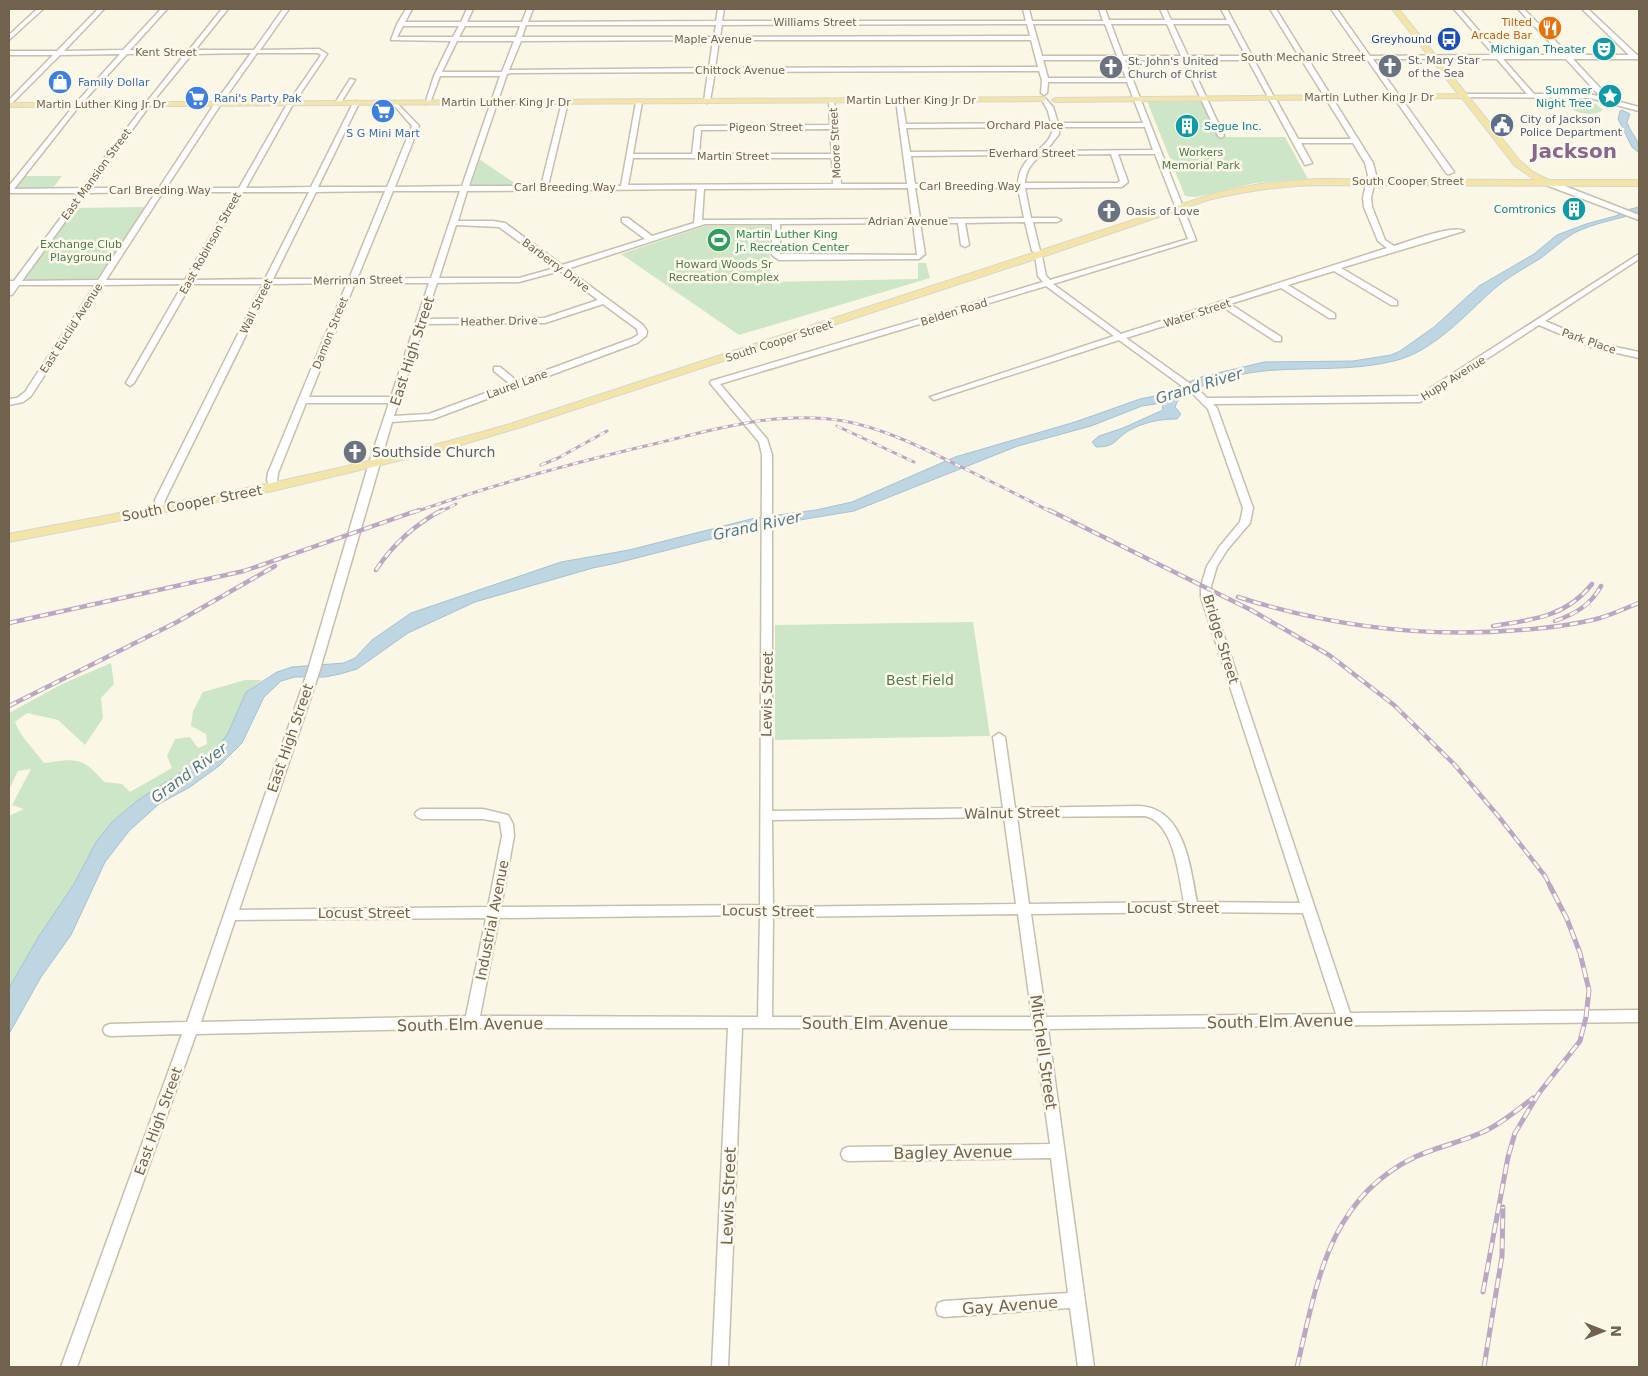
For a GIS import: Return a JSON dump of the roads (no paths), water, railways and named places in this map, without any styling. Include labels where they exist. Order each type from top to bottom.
[{"type":"main road","points":[[1395,9],[1516,163],[1530,174],[1548,183]]},
{"type":"main road","name":"Martin Luther King Jr Dr","points":[[9,104],[1003,100],[1049,97],[1096,99],[1273,99],[1464,96]]},
{"type":"main road","name":"South Cooper Street","points":[[9,538],[274,487],[444,447],[514,426],[1037,253],[1157,211],[1222,194],[1270,185],[1316,182],[1639,183]]},
{"type":"street","points":[[9,38],[40,9]]},
{"type":"street","points":[[9,104],[101,9]]},
{"type":"street","points":[[9,190],[78,104],[164,9]]},
{"type":"street","name":"East Mansion Street","points":[[9,293],[12,283],[85,190],[148,104],[225,9]]},
{"type":"street","name":"East Euclid Avenue","points":[[9,402],[20,400],[32,388],[218,104],[286,9]]},
{"type":"street","points":[[400,24],[408,9]]},
{"type":"street","points":[[427,103],[438,74],[470,9]]},
{"type":"street","name":"East High Street","points":[[69,1367],[192,1027],[318,655],[374,463],[493,102],[530,9]]},
{"type":"street","points":[[707,101],[720,9]]},
{"type":"street","points":[[1026,9],[1055,122],[1054,137],[1023,170],[1020,176],[1042,276],[1047,284]]},
{"type":"street","points":[[1102,9],[1136,99],[1180,206]]},
{"type":"street","points":[[1163,9],[1221,136]]},
{"type":"street","points":[[1224,9],[1308,163]]},
{"type":"street","points":[[1274,9],[1371,168],[1367,198],[1370,213],[1382,241],[1393,249]]},
{"type":"street","points":[[1334,9],[1450,172]]},
{"type":"street","points":[[1457,9],[1531,95]]},
{"type":"street","points":[[1521,9],[1600,92],[1600,97]]},
{"type":"street","points":[[1585,9],[1637,57]]},
{"type":"street","name":"Williams Street","points":[[400,24],[1231,22]]},
{"type":"street","name":"Maple Avenue","points":[[400,24],[392,39],[1034,38]]},
{"type":"street","name":"Kent Street","points":[[9,53],[322,52]]},
{"type":"street","name":"East Robinson Street","points":[[130,383],[291,103],[324,54],[322,52]]},
{"type":"street","name":"South Mechanic Street","points":[[1039,58],[1637,57]]},
{"type":"street","name":"Chittock Avenue","points":[[438,74],[711,70],[1042,69]]},
{"type":"street","points":[[338,103],[352,80]]},
{"type":"street","points":[[1045,81],[1129,80]]},
{"type":"street","name":"Martin Luther King Jr Dr","points":[[1464,96],[1600,97],[1639,109]]},
{"type":"street","points":[[776,221],[776,255],[778,257],[919,257],[921,254],[899,100]]},
{"type":"street","name":"Moore Street","points":[[832,101],[837,186]]},
{"type":"street","points":[[544,187],[565,102]]},
{"type":"street","points":[[624,187],[639,102]]},
{"type":"street","name":"Wall Street","points":[[160,510],[160,500],[356,103]]},
{"type":"street","name":"Damon Street","points":[[274,487],[273,473],[416,126],[395,103]]},
{"type":"street","name":"Orchard Place","points":[[903,126],[1011,126],[1055,122],[1147,125]]},
{"type":"street","name":"Pigeon Street","points":[[695,156],[698,128],[833,127]]},
{"type":"street","points":[[1297,141],[1355,141]]},
{"type":"street","name":"Everhard Street","points":[[907,154],[1158,152]]},
{"type":"street","name":"Carl Breeding Way","points":[[9,190],[1122,184],[1123,177],[1114,153]]},
{"type":"street","name":"Martin Street","points":[[629,156],[836,156]]},
{"type":"street","points":[[1548,183],[1637,217]]},
{"type":"street","points":[[698,223],[700,186]]},
{"type":"street","name":"Belden Road","points":[[714,383],[1192,240],[1180,206]]},
{"type":"street","points":[[625,220],[650,239]]},
{"type":"street","points":[[961,220],[966,245]]},
{"type":"street","name":"Adrian Avenue","points":[[698,223],[1057,220]]},
{"type":"street","name":"Barberry Drive","points":[[454,223],[487,222],[502,225],[640,327],[643,331],[642,336]]},
{"type":"street","name":"Merriman Street","points":[[12,283],[519,280],[560,269],[698,223]]},
{"type":"street","name":"Water Street","points":[[934,397],[1393,249],[1460,231]]},
{"type":"street","name":"Hupp Avenue","points":[[1207,401],[1417,400],[1445,384],[1639,256]]},
{"type":"street","points":[[1335,268],[1394,303]]},
{"type":"street","name":"Bridge Street","points":[[1047,284],[1196,392],[1212,408],[1248,508],[1245,522],[1214,559],[1209,569],[1205,587],[1206,597],[1345,1020]]},
{"type":"street","points":[[1282,285],[1332,316]]},
{"type":"street","name":"Heather Drive","points":[[422,322],[545,320],[604,301]]},
{"type":"street","points":[[1224,304],[1278,339]]},
{"type":"street","name":"Park Place","points":[[1540,322],[1594,345],[1639,355]]},
{"type":"street","name":"Laurel Lane","points":[[390,419],[430,417],[634,341],[642,336]]},
{"type":"street","points":[[497,369],[516,385]]},
{"type":"street","name":"Lewis Street","points":[[714,383],[764,441],[767,455],[766,1011],[764,1023]]},
{"type":"street","points":[[302,400],[396,400]]},
{"type":"street","name":"Mitchell Street","points":[[999,738],[1008,813],[1058,1151],[1086,1367]]},
{"type":"street","name":"Walnut Street","points":[[765,816],[1137,811],[1152,813],[1160,817],[1169,826],[1176,840],[1192,907]]},
{"type":"street","name":"Industrial Avenue","points":[[420,814],[483,814],[504,818],[507,824],[508,836],[472,1022]]},
{"type":"street","name":"Locust Street","points":[[230,914],[758,910],[766,912],[1192,907],[1307,908]]},
{"type":"street","name":"South Elm Avenue","points":[[110,1030],[192,1027],[324,1027],[472,1022],[735,1024],[1040,1023],[1639,1016]]},
{"type":"street","name":"Lewis Street","points":[[720,1367],[735,1024]]},
{"type":"street","name":"Bagley Avenue","points":[[848,1154],[1058,1151]]},
{"type":"street","name":"Gay Avenue","points":[[944,1309],[1076,1300]]},
{"type":"water","points":[[1622,110],[1630,114],[1627,122],[1637,140],[1639,153],[1632,147],[1618,119]]},
{"type":"water","name":"Grand River","points":[[1639,207],[1639,213],[1590,226],[1574,233],[1541,258],[1499,285],[1435,341],[1422,350],[1394,361],[1345,368],[1273,370],[1225,378],[1182,396],[1175,407],[1181,414],[1177,419],[1159,420],[1141,425],[1125,433],[1108,446],[1096,447],[1092,442],[1099,436],[1123,428],[1163,410],[1162,403],[1142,406],[1091,426],[1018,446],[854,511],[758,527],[593,568],[475,602],[408,633],[357,669],[325,677],[295,677],[281,681],[264,697],[242,743],[219,766],[190,787],[159,804],[129,831],[105,862],[71,935],[41,977],[9,1034],[9,988],[39,936],[74,884],[96,842],[112,822],[138,800],[202,759],[220,744],[228,733],[246,692],[277,672],[292,667],[344,663],[355,658],[372,640],[411,613],[561,562],[629,550],[755,518],[816,510],[852,502],[955,457],[1075,422],[1140,399],[1169,393],[1177,387],[1201,377],[1264,362],[1353,361],[1391,355],[1400,351],[1434,327],[1479,286],[1534,254],[1557,235],[1586,224],[1619,215],[1618,212]]},
{"type":"railway","points":[[415,512],[505,483],[627,450],[750,422],[797,418],[844,421],[900,438],[1051,512]]},
{"type":"railway","points":[[837,426],[914,462]]},
{"type":"railway","points":[[541,465],[558,458],[607,431]]},
{"type":"railway","points":[[440,512],[456,504]]},
{"type":"railway","points":[[9,623],[244,571],[419,510]]},
{"type":"railway","points":[[376,570],[405,536],[422,522],[442,510]]},
{"type":"railway","points":[[1049,510],[1251,610],[1329,655],[1394,705],[1454,764],[1499,817],[1545,876],[1550,886]]},
{"type":"railway","points":[[9,706],[177,622],[275,566]]},
{"type":"railway","points":[[1493,626],[1535,619],[1560,610],[1571,604],[1592,584]]},
{"type":"railway","points":[[1555,621],[1582,608],[1597,593],[1601,586]]},
{"type":"railway","points":[[1238,597],[1307,616],[1342,622],[1413,631],[1449,632],[1520,630],[1570,624],[1600,618],[1639,603]]},
{"type":"railway","points":[[1483,1292],[1508,1157],[1515,1133],[1539,1093],[1580,1041],[1586,1017],[1589,990],[1580,953],[1567,919],[1550,886]]},
{"type":"railway","points":[[1297,1367],[1320,1275],[1331,1246],[1345,1220],[1363,1196],[1386,1175],[1415,1157],[1490,1129],[1533,1098]]},
{"type":"railway","points":[[1484,1367],[1502,1256],[1503,1207]]},
{"type":"place","name":"Tilted Arcade Bar","points":[[1550,28]]},
{"type":"place","name":"Greyhound","points":[[1449,39]]},
{"type":"place","name":"Michigan Theater","points":[[1604,49]]},
{"type":"place","name":"St. Mary Star of the Sea","points":[[1390,66]]},
{"type":"place","name":"St. John's United Church of Christ","points":[[1111,67]]},
{"type":"place","name":"Family Dollar","points":[[60,82]]},
{"type":"place","name":"Summer Night Tree","points":[[1610,96]]},
{"type":"place","name":"Rani's Party Pak","points":[[197,98]]},
{"type":"place","name":"S G Mini Mart","points":[[383,111]]},
{"type":"place","name":"City of Jackson Police Department","points":[[1502,125]]},
{"type":"place","name":"Segue Inc.","points":[[1187,126]]},
{"type":"place","name":"Comtronics","points":[[1574,209]]},
{"type":"place","name":"Oasis of Love","points":[[1109,211]]},
{"type":"place","name":"Martin Luther King Jr. Recreation Center","points":[[719,240]]},
{"type":"place","name":"Southside Church","points":[[355,452]]},
{"type":"district","name":"Jackson","points":[[1574,151]]},
{"type":"park label","name":"Workers Memorial Park","points":[[1201,158]]},
{"type":"park label","name":"Exchange Club Playground","points":[[81,250]]},
{"type":"park label","name":"Howard Woods Sr Recreation Complex","points":[[724,270]]},
{"type":"park label","name":"Best Field","points":[[920,680]]}]
